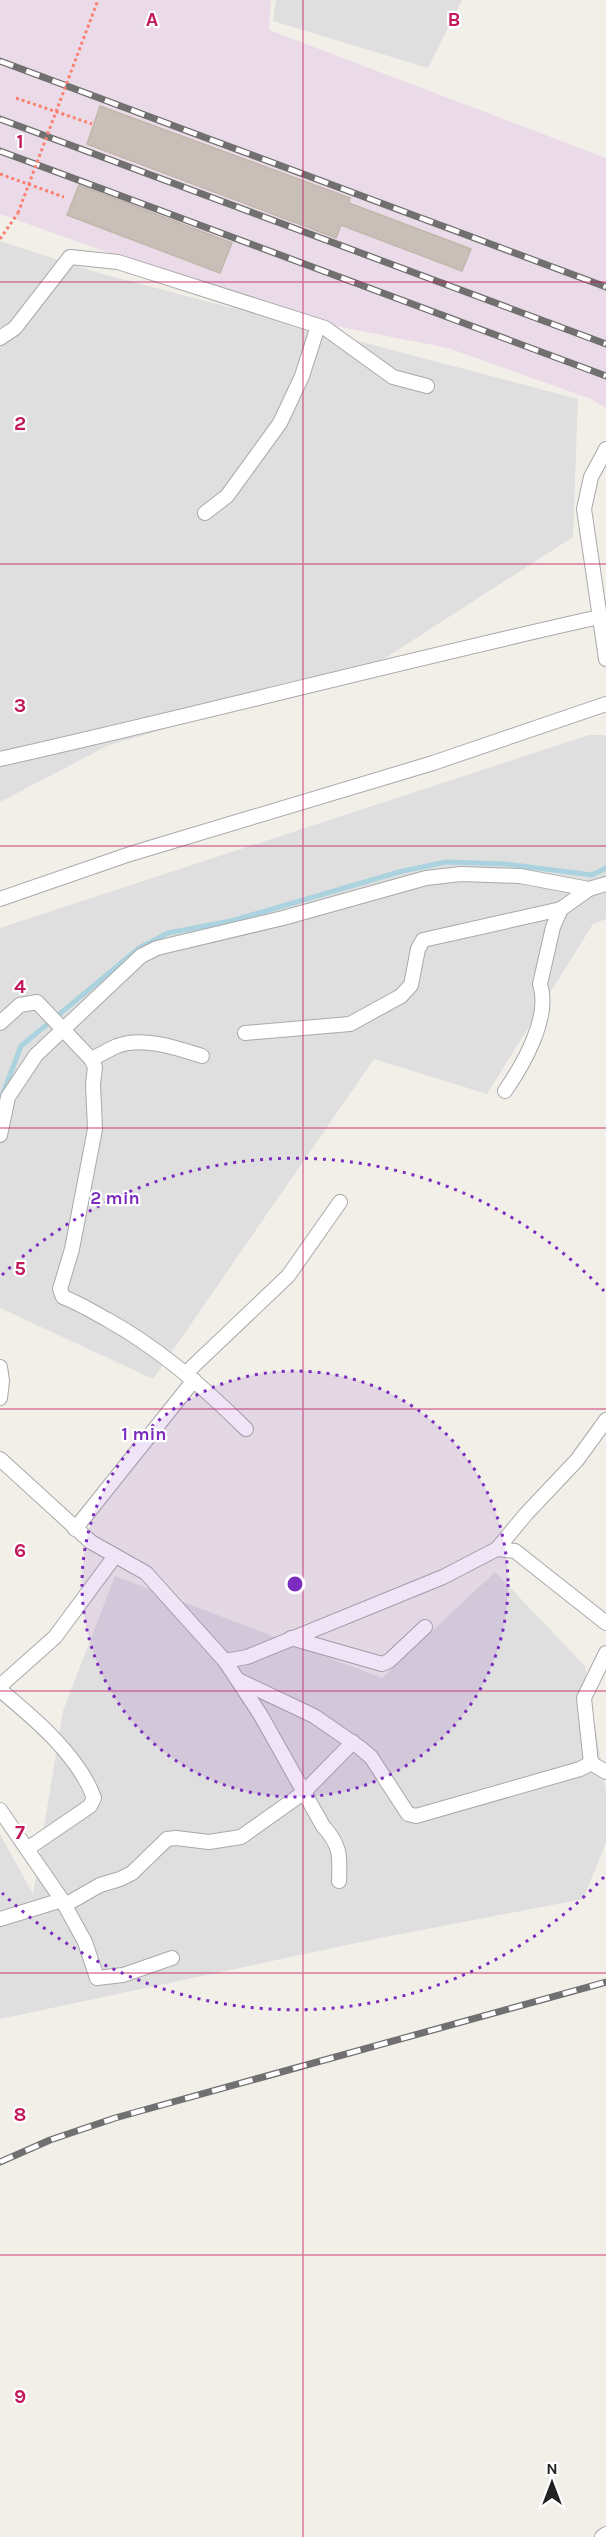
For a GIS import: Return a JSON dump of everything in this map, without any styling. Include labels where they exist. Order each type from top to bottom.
[{"type":"street","points":[[0,338],[15,328],[70,257],[80,257],[117,262],[325,328],[393,376],[427,386]]},
{"type":"street","points":[[205,513],[227,496],[280,423],[302,376],[318,326]]},
{"type":"street","points":[[606,449],[591,477],[584,509],[598,617],[606,659]]},
{"type":"street","points":[[0,759],[171,721],[464,647],[598,617]]},
{"type":"street","points":[[0,899],[130,854],[433,763],[606,704]]},
{"type":"street","points":[[0,1135],[8,1097],[36,1055],[60,1027],[141,956],[157,948],[284,918],[426,878],[461,874],[520,876],[589,890]]},
{"type":"street","points":[[245,1033],[350,1024],[401,996],[411,985],[418,949],[423,940],[561,909],[589,890],[606,884]]},
{"type":"street","points":[[505,1092],[522,1067],[540,1021],[542,990],[540,984],[553,927],[561,909]]},
{"type":"street","points":[[0,1023],[20,1005],[37,1002],[91,1059],[95,1067],[93,1084],[95,1129],[72,1249],[60,1289],[63,1297],[77,1302],[140,1339],[190,1377],[246,1430]]},
{"type":"street","points":[[91,1059],[119,1045],[135,1043],[171,1046],[202,1056]]},
{"type":"street","points":[[75,1529],[190,1377],[288,1276],[340,1202]]},
{"type":"street","points":[[0,1367],[2,1381],[0,1398]]},
{"type":"street","points":[[225,1661],[247,1657],[443,1577],[497,1549],[526,1514],[577,1460],[606,1420]]},
{"type":"street","points":[[0,1459],[91,1542],[146,1573],[225,1661],[260,1714],[323,1827],[333,1838],[340,1853],[339,1881]]},
{"type":"street","points":[[497,1549],[515,1551],[606,1623]]},
{"type":"street","points":[[27,1850],[90,1806],[94,1798],[89,1785],[47,1730],[0,1688],[54,1637],[115,1556]]},
{"type":"street","points":[[291,1638],[382,1664],[389,1661],[425,1627]]},
{"type":"street","points":[[591,1763],[584,1698],[606,1653]]},
{"type":"street","points":[[238,1680],[314,1716],[352,1742],[371,1757],[408,1814],[416,1816],[580,1769],[591,1763]]},
{"type":"street","points":[[0,1919],[63,1902],[100,1885],[120,1879],[132,1873],[167,1839],[209,1842],[241,1837],[303,1793],[352,1742]]},
{"type":"street","points":[[591,1763],[606,1772]]},
{"type":"street","points":[[0,1810],[63,1902],[86,1942],[97,1978],[123,1975],[172,1958]]},
{"type":"street","points":[[602,2537],[606,2534]]},
{"type":"path","points":[[0,240],[18,213],[98,0]]},
{"type":"path","points":[[16,98],[92,124]]},
{"type":"path","points":[[0,174],[64,197]]},
{"type":"shaded area","points":[[0,0],[271,0],[269,30],[606,158],[606,408],[591,399],[448,348],[289,317],[0,214]]},
{"type":"shaded area","points":[[276,0],[462,0],[428,68],[273,21]]},
{"type":"shaded area","points":[[0,241],[95,272],[578,399],[573,537],[362,673],[109,745],[0,802]]},
{"type":"shaded area","points":[[589,735],[606,735],[606,919],[593,924],[487,1094],[374,1059],[153,1379],[0,1308],[0,928]]},
{"type":"shaded area","points":[[495,1572],[585,1666],[606,1791],[606,1843],[583,1899],[380,1938],[0,2019],[0,1834],[33,1894],[63,1711],[115,1576],[382,1678]]},
{"type":"building","points":[[100,106],[350,198],[349,203],[471,249],[462,271],[341,225],[336,238],[87,144]]},
{"type":"building","points":[[79,185],[232,243],[220,273],[67,215]]},
{"type":"waterway","points":[[0,1101],[21,1046],[139,948],[168,933],[231,921],[399,872],[446,862],[506,864],[592,875],[606,868]]},
{"type":"railway","points":[[0,61],[606,287]]},
{"type":"railway","points":[[0,119],[606,344]]},
{"type":"railway","points":[[0,151],[606,376]]},
{"type":"railway","points":[[0,2162],[50,2140],[115,2118],[606,1982]]}]
